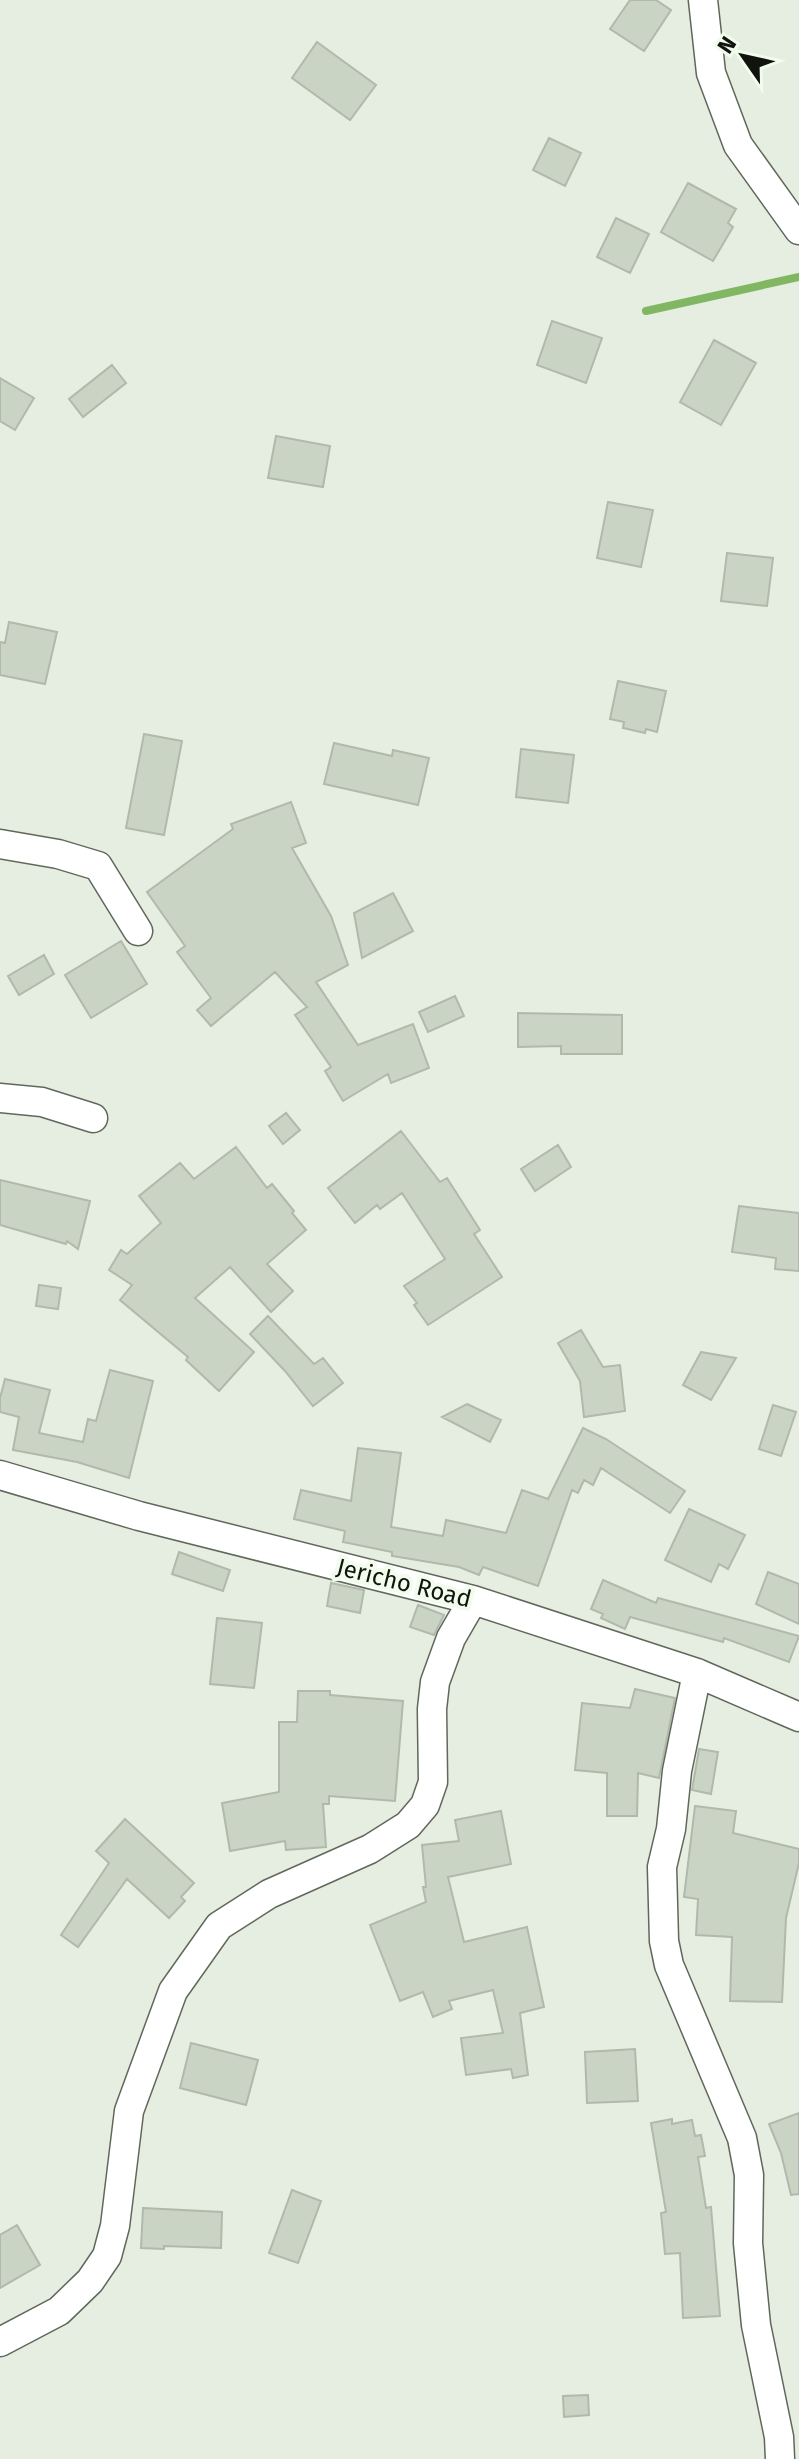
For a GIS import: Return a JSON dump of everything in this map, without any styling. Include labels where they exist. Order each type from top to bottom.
[{"type":"street","points":[[703,0],[711,73],[738,145],[792,220]]},
{"type":"street","points":[[0,844],[58,854],[98,866],[138,931]]},
{"type":"street","points":[[0,1098],[42,1102],[93,1118]]},
{"type":"street","name":"Jericho Road","points":[[0,1475],[139,1516],[473,1600],[697,1673],[797,1713]]},
{"type":"street","points":[[0,2342],[59,2311],[90,2281],[107,2256],[115,2226],[129,2111],[173,1991],[219,1926],[269,1894],[370,1849],[408,1825],[425,1805],[433,1782],[432,1709],[435,1682],[451,1638],[473,1600]]},
{"type":"street","points":[[697,1673],[662,1867],[664,1941],[669,1965],[742,2138],[749,2175],[748,2243],[756,2325],[779,2437],[780,2459]]},
{"type":"building","points":[[630,0],[656,0],[671,10],[644,51],[610,29]]},
{"type":"building","points":[[317,42],[376,85],[350,120],[292,78]]},
{"type":"building","points":[[549,138],[581,153],[565,186],[533,170]]},
{"type":"building","points":[[688,183],[736,209],[728,223],[733,227],[713,261],[661,232]]},
{"type":"building","points":[[616,218],[649,234],[630,273],[597,257]]},
{"type":"building","points":[[552,321],[602,338],[586,383],[537,365]]},
{"type":"building","points":[[714,340],[756,363],[721,425],[680,402]]},
{"type":"building","points":[[112,365],[126,383],[83,417],[69,399]]},
{"type":"building","points":[[0,378],[34,398],[15,430],[0,421]]},
{"type":"building","points":[[276,436],[330,446],[323,487],[268,478]]},
{"type":"building","points":[[608,502],[653,510],[641,567],[597,558]]},
{"type":"building","points":[[727,553],[773,558],[767,606],[721,601]]},
{"type":"building","points":[[9,622],[57,632],[45,684],[0,675],[0,642],[5,643]]},
{"type":"building","points":[[618,681],[666,691],[657,732],[623,728],[624,722],[610,719]]},
{"type":"building","points":[[144,734],[182,741],[164,835],[126,828]]},
{"type":"building","points":[[334,743],[392,756],[393,750],[429,758],[418,805],[324,784]]},
{"type":"building","points":[[521,749],[574,755],[568,803],[516,797]]},
{"type":"building","points":[[291,802],[306,843],[292,848],[331,916],[348,965],[316,982],[358,1045],[413,1024],[429,1068],[391,1083],[388,1074],[343,1101],[325,1071],[331,1067],[295,1015],[307,1007],[275,972],[211,1026],[197,1010],[211,998],[177,952],[185,946],[147,892],[233,829],[231,824]]},
{"type":"building","points":[[393,893],[413,931],[362,958],[354,913]]},
{"type":"building","points":[[121,941],[147,984],[91,1018],[65,975]]},
{"type":"building","points":[[44,955],[54,974],[19,995],[8,976]]},
{"type":"building","points":[[455,996],[464,1016],[428,1032],[419,1012]]},
{"type":"building","points":[[518,1013],[622,1015],[622,1054],[561,1054],[561,1046],[518,1047]]},
{"type":"building","points":[[286,1113],[300,1130],[283,1144],[269,1126]]},
{"type":"building","points":[[401,1131],[440,1182],[447,1178],[480,1230],[474,1234],[502,1277],[428,1325],[404,1286],[445,1259],[402,1193],[380,1209],[377,1205],[355,1223],[328,1188]]},
{"type":"building","points":[[558,1145],[571,1167],[535,1191],[521,1169]]},
{"type":"building","points":[[236,1147],[267,1188],[272,1184],[306,1230],[267,1264],[293,1291],[271,1312],[230,1267],[195,1298],[254,1352],[219,1391],[186,1360],[188,1357],[120,1300],[132,1285],[109,1270],[121,1250],[127,1254],[161,1223],[139,1196],[180,1163],[194,1179]]},
{"type":"building","points":[[0,1180],[90,1201],[78,1249],[67,1241],[66,1244],[0,1225]]},
{"type":"building","points":[[739,1206],[799,1213],[799,1271],[775,1269],[776,1258],[732,1252]]},
{"type":"building","points":[[39,1285],[61,1288],[58,1309],[36,1306]]},
{"type":"building","points":[[268,1316],[314,1364],[323,1358],[343,1383],[313,1406],[250,1334]]},
{"type":"building","points":[[581,1330],[603,1367],[620,1365],[625,1411],[584,1417],[580,1381],[558,1343]]},
{"type":"building","points":[[701,1352],[736,1358],[711,1400],[683,1385]]},
{"type":"building","points":[[110,1370],[153,1381],[129,1478],[77,1462],[13,1450],[19,1417],[0,1412],[5,1379],[50,1390],[39,1433],[83,1442],[88,1419],[96,1421]]},
{"type":"building","points":[[467,1404],[501,1420],[490,1442],[442,1417]]},
{"type":"building","points":[[773,1405],[796,1412],[781,1456],[759,1449]]},
{"type":"building","points":[[583,1428],[606,1439],[685,1491],[670,1513],[601,1468],[593,1485],[584,1480],[578,1493],[572,1490],[538,1586],[483,1567],[479,1575],[459,1567],[392,1556],[392,1552],[343,1542],[345,1531],[294,1519],[301,1490],[351,1501],[358,1448],[401,1453],[391,1527],[443,1536],[446,1520],[506,1533],[522,1490],[548,1499]]},
{"type":"building","points":[[689,1509],[745,1535],[728,1569],[719,1564],[711,1582],[665,1560]]},
{"type":"building","points":[[179,1552],[230,1570],[223,1591],[172,1574]]},
{"type":"building","points":[[768,1572],[799,1584],[799,1624],[756,1604]]},
{"type":"building","points":[[603,1580],[656,1603],[658,1598],[799,1636],[789,1662],[724,1638],[723,1642],[630,1617],[625,1629],[601,1618],[603,1614],[591,1609]]},
{"type":"building","points":[[331,1583],[364,1590],[360,1613],[327,1606]]},
{"type":"building","points":[[418,1605],[444,1615],[434,1635],[410,1627]]},
{"type":"building","points":[[217,1618],[262,1623],[254,1688],[210,1684]]},
{"type":"building","points":[[635,1689],[675,1698],[659,1778],[638,1773],[637,1816],[607,1816],[607,1773],[575,1770],[582,1703],[630,1708]]},
{"type":"building","points":[[298,1691],[330,1691],[330,1695],[403,1701],[395,1801],[329,1796],[329,1804],[323,1804],[326,1847],[286,1850],[285,1841],[230,1851],[222,1803],[279,1792],[279,1722],[297,1722]]},
{"type":"building","points":[[699,1749],[718,1752],[711,1794],[692,1790]]},
{"type":"building","points":[[695,1806],[736,1811],[733,1833],[799,1849],[799,1863],[786,1918],[782,2002],[730,2001],[732,1937],[696,1935],[698,1899],[684,1897]]},
{"type":"building","points":[[501,1811],[511,1864],[448,1877],[464,1942],[527,1927],[544,2007],[520,2013],[528,2075],[513,2078],[511,2069],[466,2075],[461,2038],[503,2033],[493,1990],[449,2001],[452,2009],[433,2017],[423,1992],[400,2001],[370,1925],[426,1902],[422,1845],[459,1841],[455,1820]]},
{"type":"building","points":[[125,1819],[194,1883],[181,1897],[185,1901],[169,1918],[127,1879],[78,1947],[61,1935],[109,1863],[96,1851]]},
{"type":"building","points":[[191,2043],[258,2060],[246,2105],[180,2088]]},
{"type":"building","points":[[635,2049],[638,2101],[587,2103],[585,2052]]},
{"type":"building","points":[[799,2113],[799,2194],[791,2195],[781,2153],[769,2124]]},
{"type":"building","points":[[672,2119],[672,2124],[692,2120],[695,2136],[701,2135],[705,2156],[698,2157],[706,2208],[711,2207],[720,2316],[683,2318],[680,2253],[665,2254],[661,2213],[666,2212],[651,2123]]},
{"type":"building","points":[[292,2190],[321,2201],[298,2263],[269,2253]]},
{"type":"building","points":[[143,2208],[222,2212],[221,2248],[141,2248]]},
{"type":"building","points":[[17,2225],[40,2265],[0,2288],[0,2235]]},
{"type":"building","points":[[588,2395],[589,2415],[564,2417],[563,2396]]},
{"type":"waterway","points":[[646,311],[799,277]]}]
